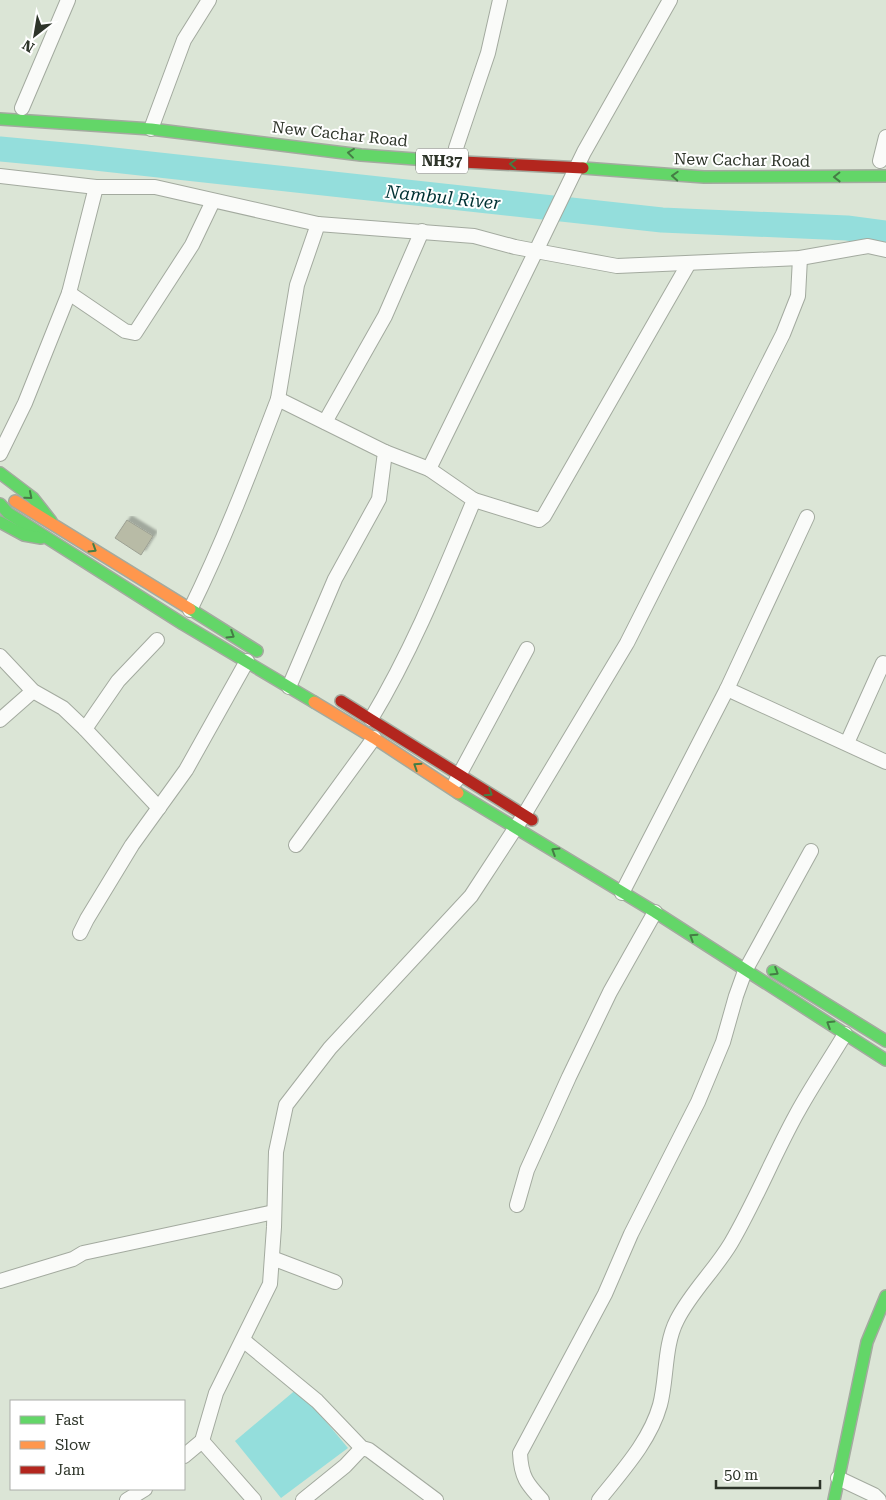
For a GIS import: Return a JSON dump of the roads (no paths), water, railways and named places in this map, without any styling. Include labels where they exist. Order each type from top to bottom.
[{"type":"main road","points":[[7,106],[27,108]]},
{"type":"main road","name":"New Cachar Road","points":[[0,119],[155,119],[377,156],[450,162],[704,177],[886,176]]},
{"type":"main road","points":[[0,473],[33,498],[52,523]]},
{"type":"main road","points":[[0,496],[13,500],[52,523],[270,659]]},
{"type":"main road","points":[[0,504],[8,513],[24,524],[183,624],[374,738],[622,892],[886,1041]]},
{"type":"main road","points":[[0,522],[24,535],[48,539]]},
{"type":"main road","points":[[328,694],[540,825]]},
{"type":"main road","points":[[747,961],[845,1034],[886,1060]]},
{"type":"main road","points":[[834,1500],[867,1342],[886,1296]]},
{"type":"street","points":[[27,108],[68,0]]},
{"type":"street","points":[[155,119],[184,40],[209,0]]},
{"type":"street","points":[[456,148],[488,53],[500,0]]},
{"type":"street","points":[[429,470],[584,152],[670,0]]},
{"type":"street","points":[[879,161],[886,137]]},
{"type":"street","points":[[0,176],[96,187],[155,187],[318,224],[474,236],[515,247],[617,266],[800,258],[868,246],[886,250]]},
{"type":"street","points":[[0,454],[25,404],[69,293],[96,187]]},
{"type":"street","points":[[69,293],[125,331],[135,333],[192,246],[213,201]]},
{"type":"street","points":[[190,610],[204,583],[242,493],[278,399],[297,286],[318,224]]},
{"type":"street","points":[[325,422],[385,316],[422,231]]},
{"type":"street","points":[[185,1455],[202,1441],[216,1393],[270,1284],[276,1152],[286,1105],[330,1048],[471,896],[524,815],[627,643],[783,334],[798,296],[800,258]]},
{"type":"street","points":[[278,399],[385,452],[429,470],[474,500],[539,520],[544,516],[689,263]]},
{"type":"street","points":[[289,687],[335,579],[379,499],[385,452]]},
{"type":"street","points":[[371,719],[383,700],[430,605],[474,500]]},
{"type":"street","points":[[622,892],[727,689],[807,517]]},
{"type":"street","points":[[85,729],[118,681],[156,640]]},
{"type":"street","points":[[452,788],[527,650]]},
{"type":"street","points":[[0,656],[33,691],[64,708],[159,808]]},
{"type":"street","points":[[80,933],[86,919],[132,845],[186,770],[247,661]]},
{"type":"street","points":[[847,743],[883,664]]},
{"type":"street","points":[[727,689],[886,762]]},
{"type":"street","points":[[0,720],[33,691]]},
{"type":"street","points":[[296,845],[374,738]]},
{"type":"street","points":[[542,1500],[526,1483],[521,1470],[520,1453],[605,1294],[631,1234],[698,1102],[722,1042],[747,961],[811,851]]},
{"type":"street","points":[[517,1205],[527,1170],[569,1077],[610,992],[655,912]]},
{"type":"street","points":[[599,1500],[640,1447],[653,1425],[660,1405],[667,1370],[670,1340],[677,1320],[730,1244],[748,1213],[796,1114],[845,1034]]},
{"type":"street","points":[[0,1281],[73,1259],[83,1253],[274,1212]]},
{"type":"street","points":[[272,1258],[335,1282]]},
{"type":"street","points":[[243,1340],[317,1402],[362,1448],[369,1450],[436,1500]]},
{"type":"street","points":[[202,1441],[254,1500]]},
{"type":"street","points":[[304,1500],[346,1466],[362,1448]]},
{"type":"street","points":[[838,1478],[879,1500]]},
{"type":"street","points":[[127,1500],[143,1490]]},
{"type":"water","points":[[298,1388],[348,1448],[281,1498],[235,1441]]},
{"type":"waterway","name":"Nambul River","points":[[0,149],[662,220],[847,228],[886,233]]}]
